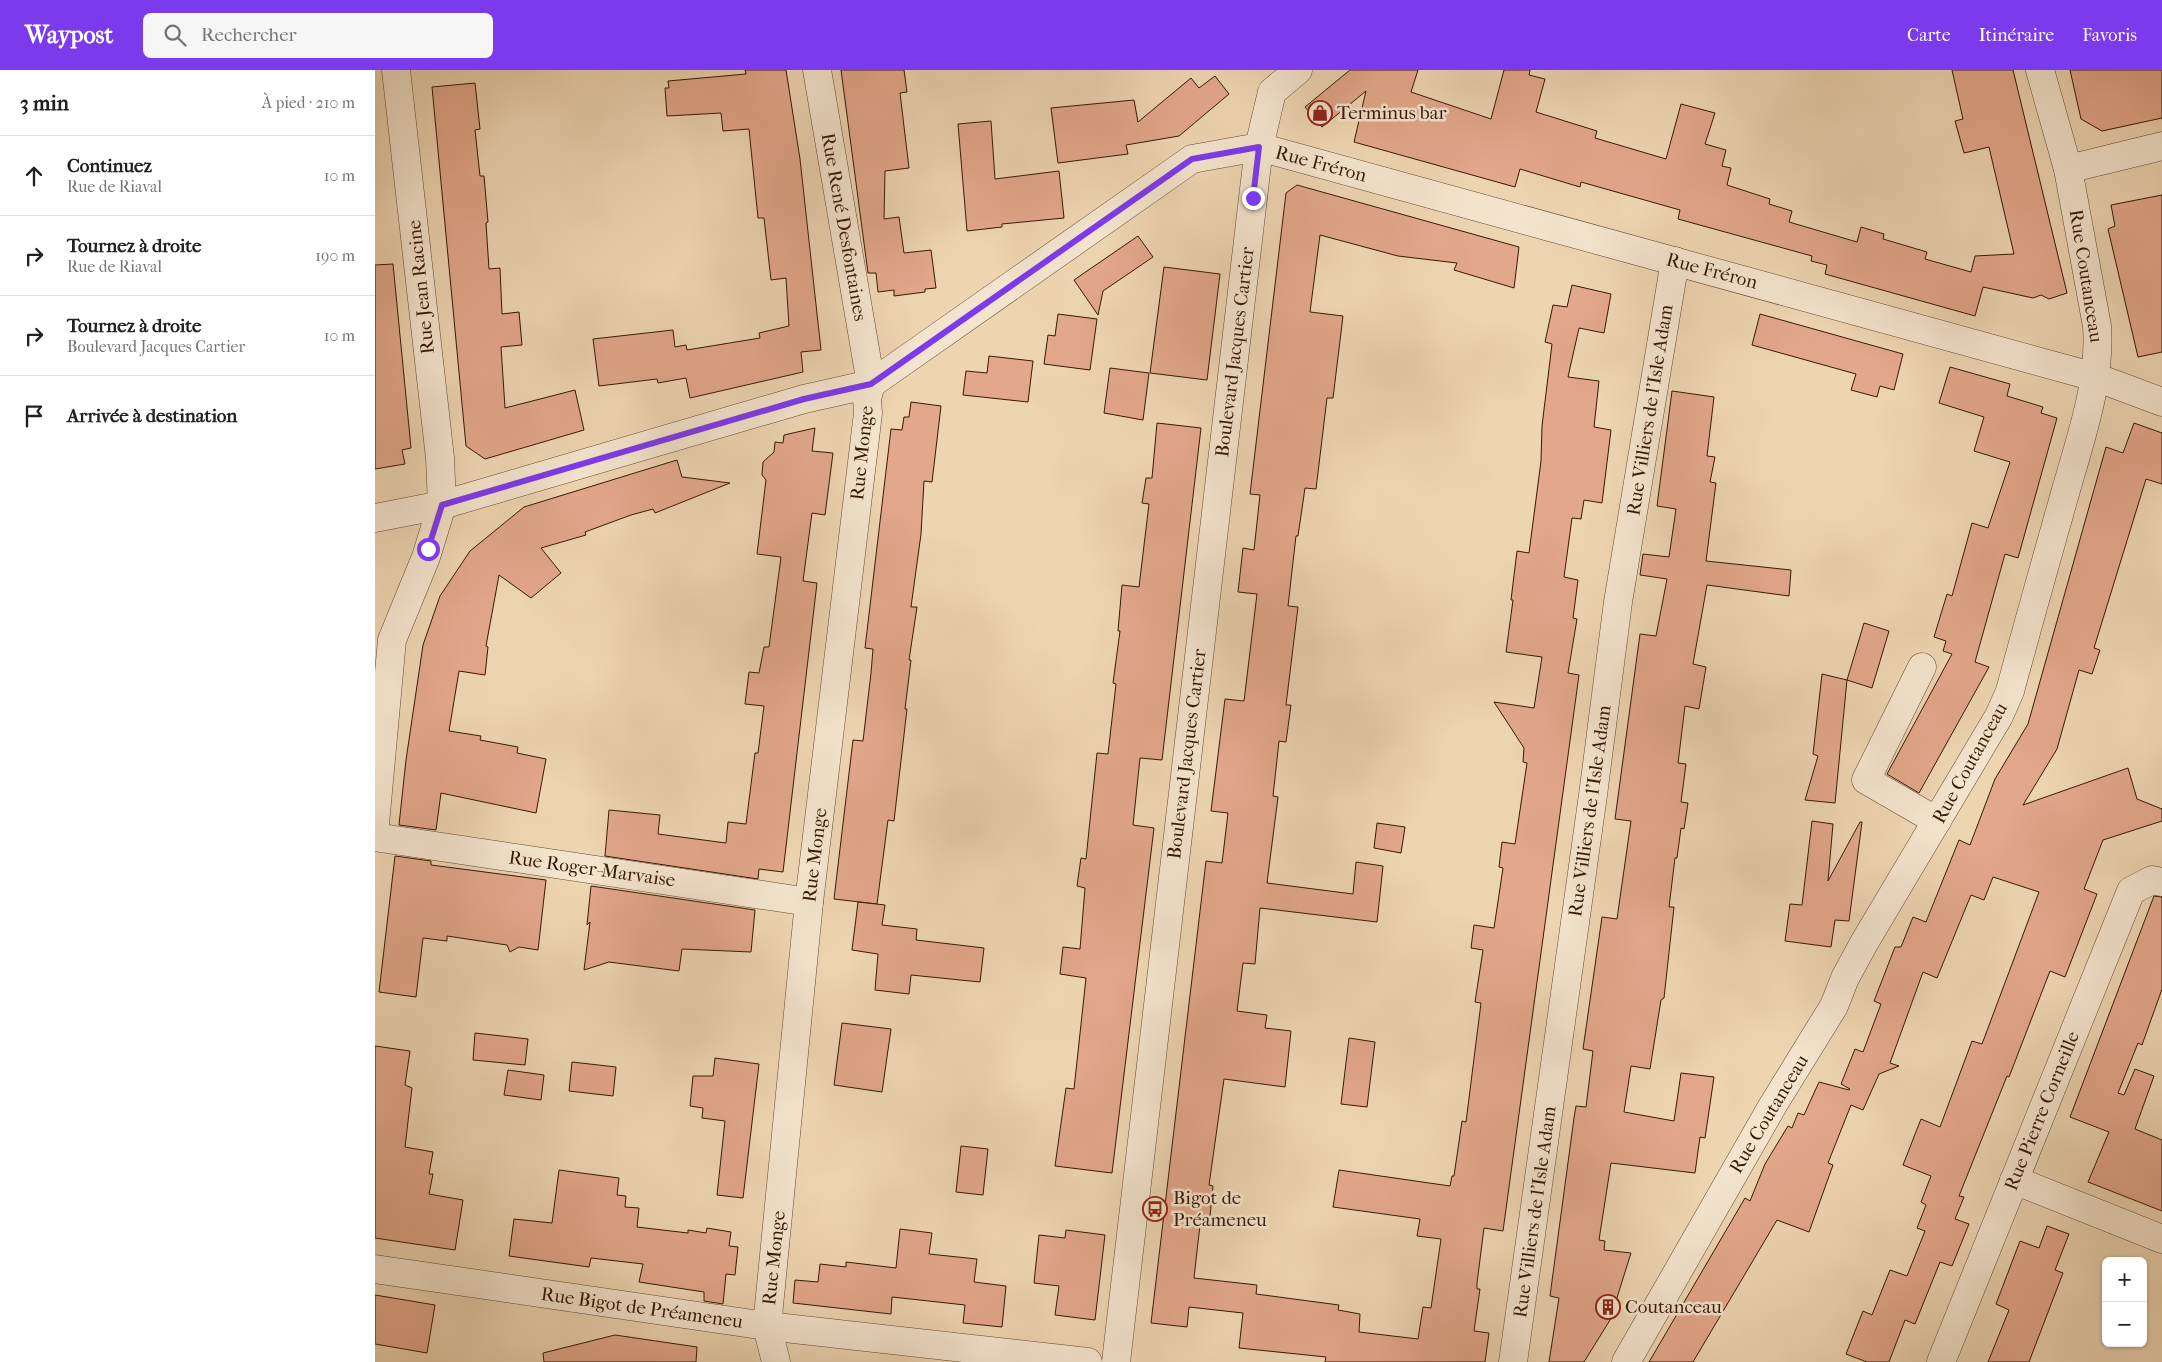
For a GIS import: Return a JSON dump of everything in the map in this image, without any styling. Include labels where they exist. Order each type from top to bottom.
[{"type":"street","name":"Rue Jean Racine","points":[[375,824],[392,640],[426,557],[442,505],[440,458],[396,70]]},
{"type":"street","name":"Rue René Desfontaines","points":[[817,70],[871,384]]},
{"type":"street","name":"Boulevard Jacques Cartier","points":[[1116,1362],[1259,147],[1272,92],[1298,70]]},
{"type":"street","name":"Rue Coutanceau","points":[[1626,1362],[1773,1105],[1834,1006],[1845,978],[1864,943],[1999,716],[2010,692],[2079,442],[2095,378],[2099,342],[2068,169],[2040,70]]},
{"type":"street","points":[[2068,169],[2162,146]]},
{"type":"street","points":[[375,518],[442,505],[804,399],[871,384],[1192,159],[1259,147]]},
{"type":"street","name":"Rue Fréron","points":[[1259,147],[2095,378],[2162,402]]},
{"type":"street","name":"Rue Villiers de l'Isle Adam","points":[[1513,1362],[1593,795],[1618,602],[1675,261]]},
{"type":"street","name":"Rue Monge","points":[[776,1362],[767,1326],[809,902],[868,413],[867,399],[871,384]]},
{"type":"street","points":[[1922,667],[1866,780],[1937,821]]},
{"type":"street","name":"Rue Roger-Marvaise","points":[[375,837],[809,902]]},
{"type":"street","name":"Rue Pierre Corneille","points":[[1941,1362],[2131,891],[2152,880],[2162,882]]},
{"type":"street","points":[[2014,1180],[2162,1239]]},
{"type":"street","name":"Rue Bigot de Préameneu","points":[[375,1269],[767,1326],[1088,1362]]},
{"type":"building","points":[[745,70],[786,70],[800,159],[821,350],[801,352],[803,372],[690,398],[686,378],[658,383],[657,379],[599,386],[593,339],[673,330],[675,347],[686,345],[687,350],[760,338],[759,333],[789,326],[786,278],[771,280],[764,218],[758,218],[749,129],[723,131],[721,113],[667,116],[665,88],[669,88],[668,81],[746,74]]},
{"type":"building","points":[[841,70],[904,70],[907,92],[900,93],[909,168],[885,171],[884,219],[899,217],[904,253],[931,250],[936,288],[925,289],[925,292],[894,296],[894,290],[878,292],[876,273],[868,273]]},
{"type":"building","points":[[1350,70],[1418,70],[1411,92],[1491,119],[1504,70],[1530,70],[1529,75],[1545,79],[1536,112],[1597,131],[1595,138],[1666,159],[1681,104],[1715,113],[1705,144],[1726,150],[1722,166],[1731,168],[1727,185],[1770,199],[1769,204],[1792,211],[1789,222],[1857,242],[1861,227],[1884,234],[1883,239],[1927,252],[1925,259],[1971,272],[1975,256],[2014,254],[1989,147],[1964,153],[1955,121],[1963,119],[1952,70],[2013,70],[2067,293],[2049,299],[2041,295],[2033,298],[1983,287],[1975,316],[1825,274],[1827,265],[1811,261],[1812,256],[1678,219],[1680,210],[1581,182],[1580,187],[1520,169],[1515,187],[1354,142],[1366,91],[1322,127],[1305,107]]},
{"type":"building","points":[[2070,70],[2162,70],[2162,118],[2102,131],[2081,119]]},
{"type":"building","points":[[1215,76],[1229,94],[1179,136],[1126,145],[1128,154],[1058,163],[1051,108],[1134,100],[1138,122],[1191,78],[1199,88]]},
{"type":"building","points":[[475,83],[480,129],[475,130],[480,176],[484,176],[488,222],[486,223],[489,269],[500,268],[502,314],[519,312],[522,345],[501,347],[505,408],[575,390],[584,430],[485,459],[466,446],[432,87]]},
{"type":"building","points":[[991,121],[995,179],[1059,171],[1064,218],[1002,224],[1002,227],[967,231],[958,124]]},
{"type":"building","points":[[1297,185],[1519,247],[1514,288],[1454,270],[1457,263],[1398,256],[1320,235],[1310,312],[1343,316],[1333,398],[1327,398],[1316,489],[1305,488],[1298,536],[1296,536],[1288,606],[1298,607],[1286,705],[1291,705],[1286,742],[1279,741],[1273,796],[1278,797],[1267,883],[1353,894],[1356,862],[1383,866],[1377,922],[1260,908],[1255,964],[1243,963],[1237,1011],[1267,1015],[1265,1028],[1291,1031],[1285,1087],[1224,1079],[1209,1185],[1213,1186],[1209,1226],[1200,1225],[1194,1278],[1257,1285],[1256,1294],[1339,1305],[1338,1310],[1360,1314],[1359,1332],[1418,1339],[1423,1307],[1431,1308],[1441,1239],[1417,1236],[1420,1219],[1333,1207],[1339,1170],[1450,1186],[1452,1176],[1454,1176],[1462,1121],[1466,1122],[1481,1003],[1475,1002],[1483,950],[1471,948],[1474,925],[1494,928],[1503,868],[1499,867],[1502,842],[1515,844],[1527,763],[1523,762],[1524,748],[1494,702],[1534,708],[1542,657],[1506,652],[1517,551],[1529,553],[1541,461],[1542,426],[1552,344],[1545,342],[1553,305],[1567,307],[1572,285],[1611,294],[1604,333],[1579,328],[1568,377],[1599,381],[1594,427],[1611,430],[1602,503],[1584,500],[1581,519],[1572,518],[1564,577],[1578,580],[1573,618],[1577,619],[1568,673],[1579,675],[1503,1231],[1484,1228],[1477,1283],[1477,1289],[1480,1289],[1474,1331],[1489,1333],[1485,1362],[1325,1362],[1326,1357],[1239,1348],[1243,1313],[1189,1307],[1187,1327],[1151,1323],[1206,861],[1222,863],[1228,813],[1211,811],[1225,699],[1244,701],[1257,594],[1238,592],[1243,548],[1254,550],[1260,495],[1250,494],[1286,193]]},
{"type":"building","points":[[2162,195],[2162,352],[2138,357],[2108,229],[2115,226],[2111,205]]},
{"type":"building","points":[[1138,236],[1153,257],[1103,291],[1098,315],[1074,280]]},
{"type":"building","points":[[393,264],[411,448],[402,450],[405,464],[375,469],[375,265]]},
{"type":"building","points":[[1164,267],[1220,274],[1207,380],[1150,373]]},
{"type":"building","points":[[1058,314],[1097,319],[1090,370],[1044,364],[1048,335],[1055,336]]},
{"type":"building","points":[[1760,314],[1903,354],[1894,390],[1880,386],[1877,397],[1851,390],[1856,374],[1752,345]]},
{"type":"building","points":[[989,356],[1033,361],[1028,402],[963,395],[966,371],[987,373]]},
{"type":"building","points":[[1950,367],[2010,384],[2007,396],[2043,407],[2041,413],[2057,418],[2018,558],[2005,554],[1975,662],[1989,667],[1919,793],[1887,774],[1952,654],[1943,651],[1946,641],[1934,637],[1947,594],[1952,596],[1972,523],[1988,528],[2010,462],[1974,451],[1984,417],[1939,403]]},
{"type":"building","points":[[1110,368],[1149,373],[1143,420],[1104,413]]},
{"type":"building","points":[[1672,391],[1714,397],[1707,456],[1715,457],[1710,482],[1716,483],[1706,561],[1791,570],[1789,596],[1707,585],[1693,664],[1706,667],[1699,709],[1685,706],[1678,763],[1686,764],[1681,802],[1688,803],[1684,829],[1681,828],[1677,858],[1675,858],[1669,907],[1674,907],[1664,998],[1661,1000],[1650,1069],[1631,1066],[1624,1112],[1674,1121],[1681,1073],[1714,1077],[1705,1138],[1700,1137],[1695,1173],[1611,1163],[1599,1240],[1605,1241],[1604,1250],[1631,1253],[1610,1320],[1584,1362],[1549,1362],[1559,1298],[1550,1296],[1574,1118],[1576,1106],[1586,1107],[1593,1051],[1583,1049],[1602,917],[1617,919],[1631,821],[1615,819],[1640,634],[1656,636],[1667,579],[1640,575],[1643,554],[1669,557],[1676,509],[1657,506]]},
{"type":"building","points":[[911,402],[941,406],[932,482],[924,481],[921,534],[911,607],[917,607],[909,660],[911,660],[905,709],[907,709],[894,821],[888,820],[877,904],[834,899],[853,740],[863,741],[873,649],[865,648],[891,429],[902,430],[904,417],[909,417]]},
{"type":"building","points":[[1157,423],[1201,428],[1162,760],[1140,758],[1133,825],[1154,828],[1112,1173],[1055,1166],[1066,1088],[1074,1089],[1086,978],[1060,974],[1063,947],[1080,949],[1085,888],[1077,886],[1081,858],[1086,859],[1097,753],[1108,754],[1116,684],[1113,683],[1120,631],[1118,631],[1122,585],[1139,587],[1149,504],[1142,503],[1146,478],[1152,478]]},
{"type":"building","points":[[2134,423],[2162,433],[2162,484],[2146,479],[2094,648],[2100,650],[2092,674],[2079,670],[2057,749],[2023,805],[2128,768],[2137,799],[2162,809],[2162,821],[2103,840],[2084,889],[2097,894],[2065,977],[2050,971],[2009,1077],[2007,1076],[1959,1196],[1964,1197],[1955,1219],[1969,1224],[1952,1266],[1940,1262],[1915,1324],[1905,1320],[1889,1362],[1867,1362],[1846,1354],[1863,1311],[1872,1315],[1890,1270],[1907,1276],[1925,1231],[1917,1228],[1926,1205],[1921,1202],[1931,1176],[1903,1165],[1921,1119],[1940,1127],[1972,1041],[1982,1044],[2039,892],[1993,877],[1984,900],[1971,895],[1937,978],[1923,972],[1890,1063],[1899,1066],[1879,1074],[1863,1110],[1851,1105],[1828,1163],[1833,1165],[1809,1232],[1777,1220],[1693,1362],[1649,1362],[1745,1198],[1750,1201],[1765,1164],[1788,1126],[1792,1128],[1798,1113],[1804,1115],[1819,1082],[1850,1089],[1841,1084],[1855,1049],[1863,1052],[1881,1004],[1874,1001],[1895,947],[1901,947],[1913,917],[1926,922],[1959,840],[1970,845],[1995,779],[2028,724],[2106,447],[2123,453]]},
{"type":"building","points":[[815,428],[812,451],[833,453],[825,515],[812,513],[803,581],[817,583],[783,872],[759,869],[758,879],[605,856],[609,810],[660,815],[658,834],[726,843],[728,822],[746,824],[755,753],[758,753],[764,706],[745,704],[749,672],[759,673],[764,647],[769,647],[781,557],[757,554],[766,480],[762,475],[763,462],[774,452],[775,442],[783,443],[784,435]]},
{"type":"building","points":[[677,460],[682,477],[730,483],[655,513],[653,509],[631,515],[585,532],[586,535],[541,548],[561,573],[531,598],[499,575],[486,646],[488,647],[485,675],[459,671],[449,731],[481,736],[480,740],[518,747],[517,753],[546,759],[536,813],[441,793],[436,830],[399,825],[406,760],[423,645],[440,596],[470,551],[524,507]]},
{"type":"building","points":[[1864,623],[1889,631],[1872,688],[1847,680]]},
{"type":"building","points":[[1822,674],[1847,680],[1835,803],[1805,800],[1818,756],[1813,754]]},
{"type":"building","points":[[1812,821],[1833,824],[1828,881],[1860,822],[1862,822],[1849,921],[1835,920],[1831,947],[1785,941],[1790,904],[1802,905]]},
{"type":"building","points":[[1377,823],[1405,827],[1401,853],[1374,848]]},
{"type":"building","points":[[395,856],[431,861],[431,865],[546,880],[538,950],[519,947],[510,952],[507,945],[447,936],[447,941],[423,938],[416,997],[379,992]]},
{"type":"building","points":[[591,886],[755,910],[751,952],[682,949],[679,971],[609,962],[584,970],[590,922],[587,925]]},
{"type":"building","points":[[2154,896],[2162,897],[2162,989],[2142,1045],[2138,1043],[2118,1093],[2124,1095],[2135,1069],[2154,1076],[2135,1129],[2162,1140],[2162,1211],[2088,1182],[2109,1132],[2070,1117]]},
{"type":"building","points":[[858,902],[885,905],[882,925],[917,929],[916,940],[984,948],[980,982],[911,975],[909,994],[875,990],[878,954],[852,950]]},
{"type":"building","points":[[842,1023],[891,1029],[882,1092],[834,1085]]},
{"type":"building","points":[[475,1033],[528,1039],[525,1065],[473,1060]]},
{"type":"building","points":[[1349,1038],[1375,1042],[1367,1107],[1341,1104]]},
{"type":"building","points":[[375,1046],[410,1051],[405,1085],[412,1088],[405,1147],[433,1152],[429,1174],[433,1174],[429,1194],[463,1200],[455,1250],[375,1238]]},
{"type":"building","points":[[715,1058],[759,1064],[743,1198],[717,1195],[725,1121],[702,1118],[703,1108],[690,1106],[693,1076],[713,1076]]},
{"type":"building","points":[[572,1062],[616,1067],[613,1096],[569,1091]]},
{"type":"building","points":[[508,1070],[544,1075],[541,1100],[504,1095]]},
{"type":"building","points":[[961,1146],[988,1149],[983,1195],[956,1192]]},
{"type":"building","points":[[559,1170],[619,1178],[617,1195],[626,1196],[625,1207],[639,1208],[637,1227],[688,1233],[688,1230],[706,1233],[707,1228],[731,1232],[729,1246],[738,1247],[735,1275],[726,1274],[723,1304],[704,1301],[704,1292],[639,1282],[643,1264],[591,1258],[589,1267],[509,1256],[514,1219],[552,1223]]},
{"type":"building","points":[[2047,1226],[2069,1234],[2055,1270],[2063,1273],[2029,1362],[1988,1362],[2009,1310],[1996,1304],[2020,1241],[2039,1248]]},
{"type":"building","points":[[900,1229],[932,1233],[929,1254],[977,1259],[974,1282],[1006,1286],[1002,1327],[963,1323],[965,1305],[892,1297],[891,1314],[793,1303],[795,1280],[818,1282],[820,1264],[846,1267],[846,1262],[896,1268]]},
{"type":"building","points":[[1066,1230],[1105,1235],[1095,1320],[1055,1315],[1059,1286],[1034,1283],[1039,1235],[1065,1238]]},
{"type":"building","points":[[375,1295],[435,1305],[427,1353],[375,1344]]},
{"type":"building","points":[[615,1335],[697,1347],[696,1362],[544,1362],[543,1353]]},
{"type":"place","name":"Terminus bar","points":[[1320,113]]},
{"type":"place","name":"Bigot de Préameneu","points":[[1155,1209]]},
{"type":"place","name":"Coutanceau","points":[[1608,1307]]},
{"type":"route","points":[[428,549],[442,505],[804,399],[871,384],[1192,159],[1259,147],[1253,198]]}]
